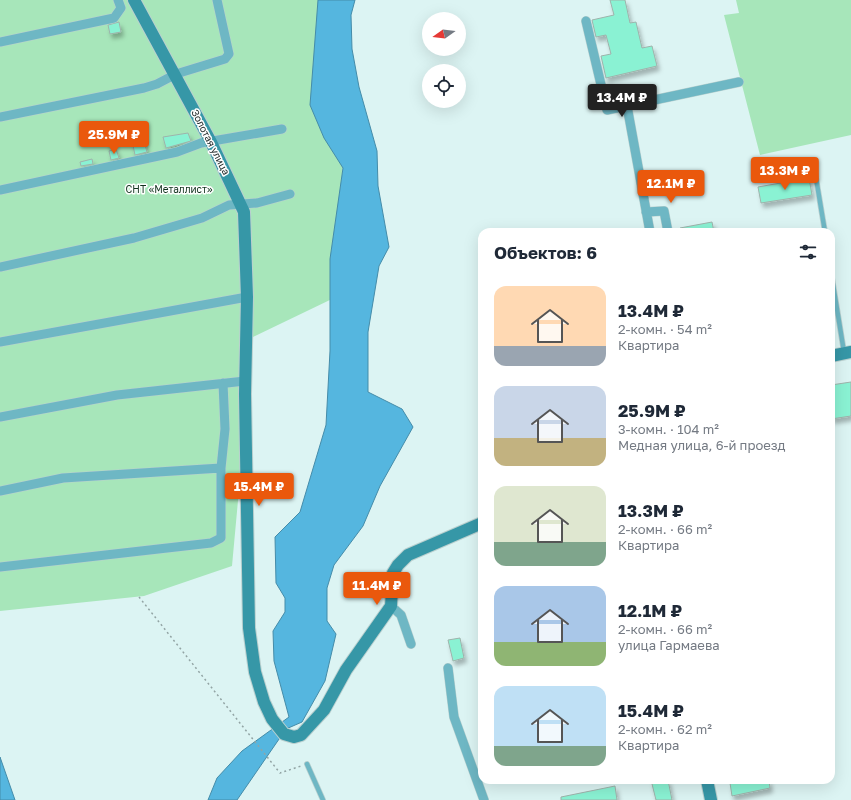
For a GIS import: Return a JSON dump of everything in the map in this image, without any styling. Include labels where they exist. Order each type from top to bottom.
[{"type":"street","points":[[0,42],[114,18],[120,8],[118,0]]},
{"type":"street","name":"Золотая улица","points":[[134,0],[212,142],[241,205],[245,220],[247,296],[245,381],[249,628],[256,672],[264,702],[272,719],[284,734],[294,737],[301,735],[324,710],[346,670],[391,606]]},
{"type":"street","points":[[0,117],[144,88],[157,84],[176,74],[226,59],[229,54],[217,0]]},
{"type":"street","points":[[586,21],[607,110],[739,82]]},
{"type":"street","points":[[627,106],[649,228]]},
{"type":"street","points":[[0,190],[177,152],[200,143],[282,129]]},
{"type":"street","points":[[0,267],[134,238],[202,218],[229,205],[257,203],[290,194]]},
{"type":"street","points":[[646,212],[664,211],[667,228]]},
{"type":"street","points":[[0,342],[247,296]]},
{"type":"street","points":[[835,355],[847,353]]},
{"type":"street","points":[[0,417],[117,395],[245,381]]},
{"type":"street","points":[[0,567],[216,541],[221,538],[221,468],[225,429],[223,383]]},
{"type":"street","points":[[0,491],[63,478],[221,468]]},
{"type":"street","points":[[411,644],[401,615],[391,606],[392,573],[398,564],[408,555],[478,525]]},
{"type":"street","points":[[448,668],[454,717],[478,783]]},
{"type":"street","points":[[478,784],[484,800]]},
{"type":"street","points":[[708,784],[711,800]]},
{"type":"lane","points":[[815,172],[824,228]]},
{"type":"lane","points":[[835,292],[847,353]]},
{"type":"lane","points":[[307,764],[323,800]]},
{"type":"path","points":[[139,597],[280,773],[307,764]]},
{"type":"green space","name":"СНТ «Металлист»","points":[[0,0],[320,0],[342,154],[344,199],[334,298],[253,337],[232,566],[144,596],[0,611]]},
{"type":"green space","points":[[736,0],[851,0],[851,135],[760,155],[724,15],[739,13]]},
{"type":"water","points":[[318,0],[355,0],[351,15],[352,49],[359,87],[377,151],[378,186],[389,247],[379,266],[368,332],[368,392],[402,409],[413,427],[380,486],[363,526],[334,565],[327,588],[327,621],[336,634],[325,681],[302,722],[286,729],[237,800],[208,800],[217,778],[242,751],[289,717],[274,661],[273,631],[285,612],[285,598],[276,583],[275,537],[300,512],[326,425],[330,351],[330,259],[343,168],[324,138],[310,105]]},
{"type":"water","points":[[0,757],[15,800],[0,800]]},
{"type":"building","points":[[610,0],[625,0],[630,23],[636,22],[642,48],[652,46],[657,66],[606,78],[601,56],[611,54],[606,35],[596,37],[592,20],[614,15]]},
{"type":"building","points":[[119,22],[121,32],[110,34],[108,25]]},
{"type":"building","points":[[188,133],[191,141],[166,148],[163,137]]},
{"type":"building","points":[[143,138],[147,152],[135,155],[132,141]]},
{"type":"building","points":[[116,149],[119,158],[111,160],[109,151]]},
{"type":"building","points":[[92,159],[93,164],[81,166],[80,162]]},
{"type":"building","points":[[809,178],[812,195],[761,203],[758,187]]},
{"type":"building","points":[[712,222],[713,228],[680,228]]},
{"type":"building","points":[[851,382],[851,416],[835,418],[835,384]]},
{"type":"building","points":[[460,638],[464,658],[453,661],[448,640]]},
{"type":"building","points":[[652,784],[669,784],[672,800],[656,800]]},
{"type":"building","points":[[730,784],[770,784],[770,788],[732,796]]},
{"type":"building","points":[[615,786],[617,800],[561,800],[561,797]]}]
